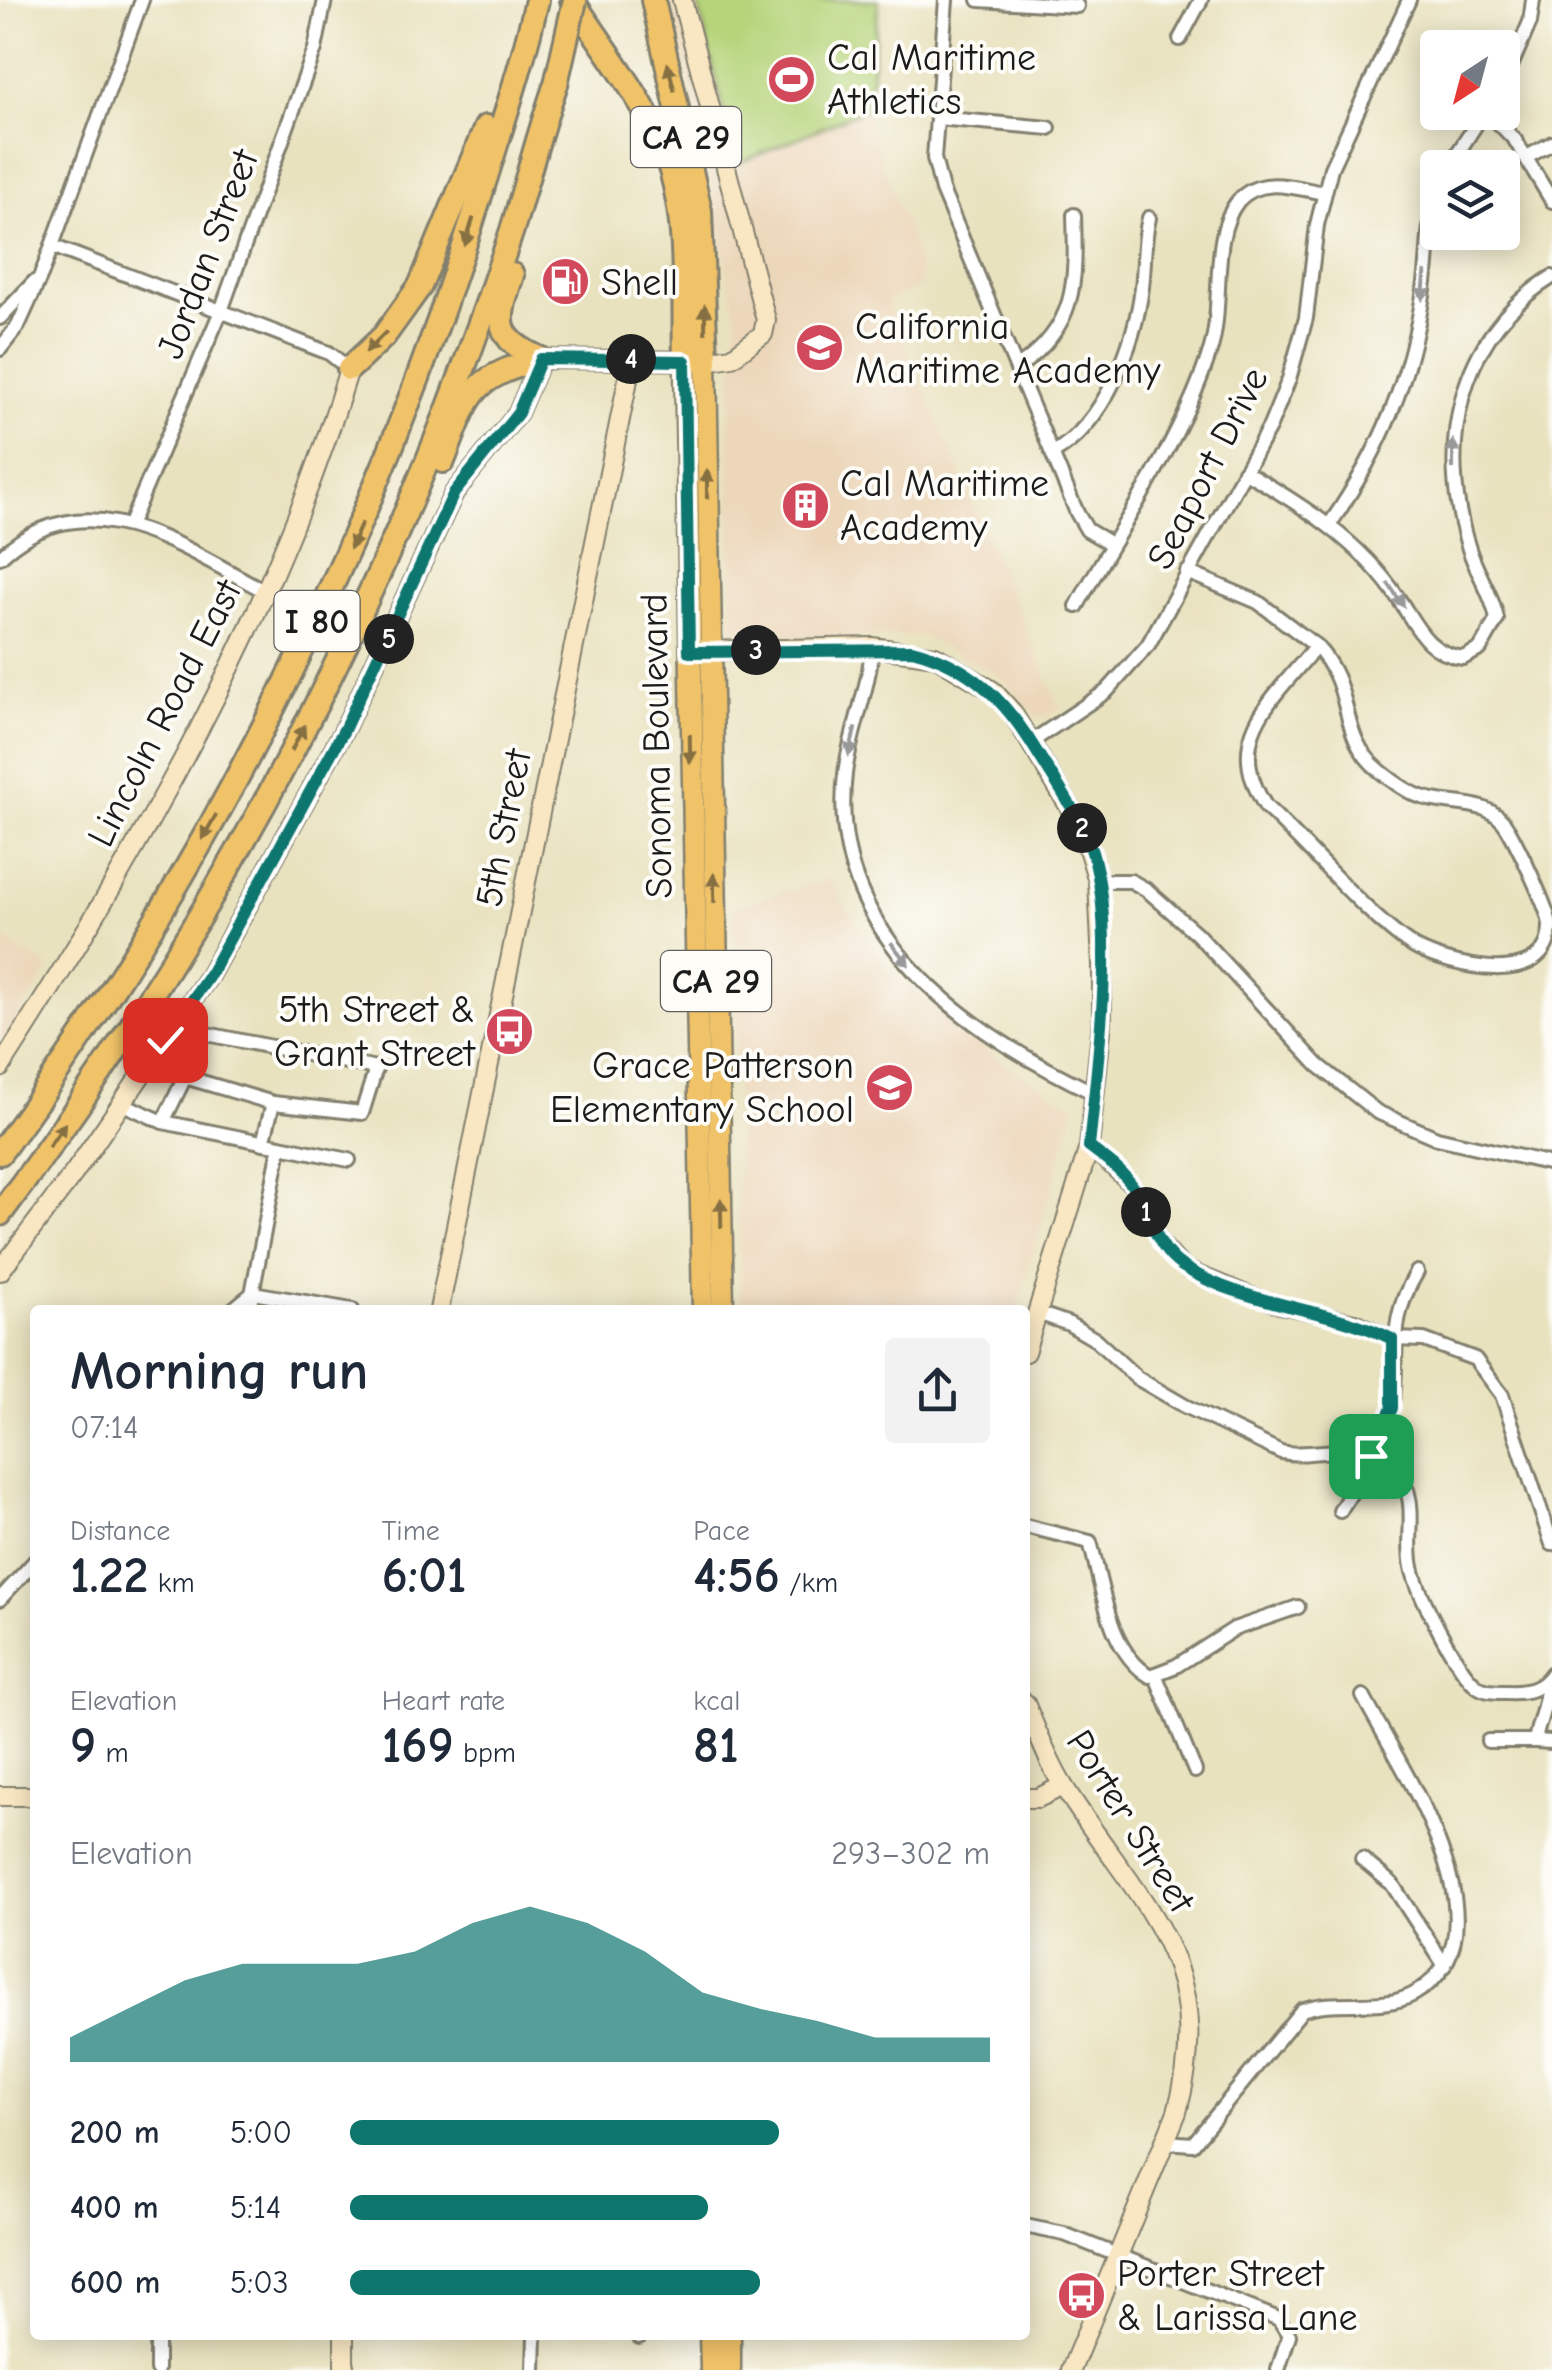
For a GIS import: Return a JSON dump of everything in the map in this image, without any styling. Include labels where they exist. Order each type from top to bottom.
[{"type":"highway","name":"I 80","points":[[0,1153],[162,908],[227,796],[329,595],[412,402],[529,38],[537,0]]},
{"type":"highway","name":"I 80","points":[[0,1214],[88,1092],[186,940],[275,783],[356,622],[429,456],[474,339],[556,84],[574,0]]},
{"type":"highway","name":"CA 29","points":[[574,0],[634,90],[663,148],[681,238],[695,361]]},
{"type":"highway","name":"CA 29","points":[[653,0],[700,211],[695,361]]},
{"type":"highway","points":[[349,368],[384,336],[420,286],[499,96],[529,38]]},
{"type":"highway","points":[[540,130],[531,220],[501,319],[512,345],[541,359]]},
{"type":"highway","points":[[356,622],[406,548],[473,392],[498,371],[541,359]]},
{"type":"main road","name":"Sonoma Boulevard","points":[[695,361],[703,1305]]},
{"type":"main road","name":"Sonoma Boulevard","points":[[699,651],[723,1305]]},
{"type":"main road","points":[[710,2340],[711,2370]]},
{"type":"main road","points":[[730,2340],[730,2370]]},
{"type":"street","points":[[0,350],[18,326],[42,273],[142,0]]},
{"type":"street","name":"Jordan Street","points":[[130,524],[221,311],[316,49],[325,0]]},
{"type":"street","points":[[0,1271],[209,976],[268,873],[371,675],[454,493],[518,413],[541,359],[695,361],[750,348],[763,334],[766,320],[682,0]]},
{"type":"street","points":[[946,0],[934,158],[942,190],[1082,521],[1111,544]]},
{"type":"street","points":[[979,0],[1076,6]]},
{"type":"street","points":[[1180,39],[1201,0]]},
{"type":"street","points":[[1520,45],[1530,22],[1533,0]]},
{"type":"street","name":"Seaport Drive","points":[[1030,742],[1090,705],[1148,644],[1270,426],[1298,348],[1324,193],[1345,132],[1404,2]]},
{"type":"street","points":[[937,118],[1050,128]]},
{"type":"street","points":[[1502,130],[1527,157],[1552,201]]},
{"type":"street","points":[[1527,157],[1552,143]]},
{"type":"street","points":[[1077,606],[1184,410],[1212,345],[1226,217],[1254,187],[1274,184],[1324,193]]},
{"type":"street","points":[[1018,367],[1053,338],[1066,310],[1076,282],[1074,215]]},
{"type":"street","points":[[1053,453],[1082,431],[1130,345],[1150,218]]},
{"type":"street","points":[[52,246],[329,353],[349,368]]},
{"type":"street","points":[[1330,524],[1356,486],[1404,386],[1417,333],[1427,250]]},
{"type":"street","points":[[0,318],[42,273]]},
{"type":"street","points":[[1244,470],[1330,524],[1385,580],[1436,651],[1463,658],[1480,649],[1498,619],[1492,593],[1469,548],[1454,485],[1457,412],[1462,389],[1493,331],[1552,277]]},
{"type":"street","name":"5th Street","points":[[440,1305],[632,360]]},
{"type":"street","name":"Lincoln Road East","points":[[0,1068],[102,905],[209,705],[263,590],[334,417],[349,368]]},
{"type":"street","points":[[0,557],[38,531],[94,518],[130,524],[263,590]]},
{"type":"street","points":[[1187,572],[1258,602],[1316,646],[1342,680],[1354,740],[1380,772],[1419,796],[1478,806],[1507,826],[1531,881],[1547,905],[1550,927],[1545,945],[1530,961],[1480,968],[1448,962],[1413,946],[1266,807],[1252,784],[1247,748],[1267,706],[1316,646]]},
{"type":"street","points":[[872,647],[844,794],[852,870],[870,915],[936,996],[1031,1060],[1094,1093]]},
{"type":"street","points":[[699,651],[872,647],[935,656],[970,675],[1012,712],[1081,826],[1098,881],[1102,1021],[1089,1147],[1030,1337]]},
{"type":"street","points":[[1098,881],[1132,881],[1147,890],[1197,934],[1318,1065],[1377,1112],[1464,1146],[1552,1164]]},
{"type":"street","points":[[163,1122],[198,1037],[207,1034],[376,1068],[362,1114],[273,1103],[184,1078]]},
{"type":"street","points":[[263,1143],[273,1103]]},
{"type":"street","points":[[121,1104],[163,1122],[348,1160]]},
{"type":"street","points":[[250,1305],[280,1147]]},
{"type":"street","points":[[1089,1147],[1113,1164],[1134,1188],[1160,1241],[1185,1268],[1279,1306],[1356,1321],[1392,1339],[1424,1340],[1456,1348],[1474,1359],[1491,1378],[1511,1419],[1552,1544]]},
{"type":"street","points":[[1340,1512],[1392,1408],[1392,1339],[1402,1297],[1417,1272]]},
{"type":"street","points":[[238,1305],[253,1293],[323,1305]]},
{"type":"street","points":[[1038,1313],[1070,1324],[1096,1340],[1138,1378],[1185,1406],[1280,1452],[1296,1456],[1355,1449],[1396,1470],[1411,1502],[1411,1565],[1465,1676],[1481,1690],[1509,1692],[1549,1678],[1548,1698],[1539,1715],[1536,1741]]},
{"type":"street","points":[[1030,1527],[1090,1542],[1117,1638],[1134,1666],[1155,1674],[1195,1771]]},
{"type":"street","points":[[0,1600],[30,1567]]},
{"type":"street","points":[[1155,1674],[1234,1629],[1298,1608]]},
{"type":"street","points":[[1164,2142],[1193,2144],[1302,2010],[1318,2004],[1410,1996],[1433,1981],[1454,1947],[1459,1918],[1453,1883],[1438,1844],[1363,1696]]},
{"type":"street","name":"Porter Street","points":[[1030,1715],[1063,1786],[1140,1892],[1173,1954],[1190,2038],[1187,2074],[1164,2142],[1071,2370]]},
{"type":"street","points":[[1488,1741],[1552,1742]]},
{"type":"street","points":[[1030,1798],[1063,1786]]},
{"type":"street","points":[[0,1796],[30,1796]]},
{"type":"street","points":[[1362,1860],[1392,1884],[1445,1966]]},
{"type":"street","points":[[1030,2227],[1064,2234],[1279,2319],[1289,2335],[1278,2370]]},
{"type":"street","points":[[157,2340],[157,2370]]},
{"type":"street","points":[[344,2340],[344,2370]]},
{"type":"street","points":[[534,2370],[535,2340]]},
{"type":"shaded area","name":"California Maritime Academy","points":[[673,0],[879,0],[868,108],[877,149],[919,263],[920,286],[887,302],[1060,709],[1048,716],[1037,717],[999,676],[923,636],[742,637],[732,626],[729,431],[737,321]]},
{"type":"shaded area","name":"Grace Patterson Elementary School","points":[[828,880],[889,971],[1009,1067],[1075,1106],[1018,1305],[740,1305],[733,907]]},
{"type":"shaded area","points":[[0,936],[50,968],[0,1043]]},
{"type":"green space","name":"Cal Maritime Athletics","points":[[697,0],[879,0],[868,108],[737,164]]},
{"type":"place","name":"Cal Maritime Athletics","points":[[792,79]]},
{"type":"place","name":"Shell","points":[[566,282]]},
{"type":"place","name":"California Maritime Academy","points":[[820,348]]},
{"type":"place","name":"Cal Maritime Academy","points":[[805,505]]},
{"type":"place","name":"5th Street & Grant Street","points":[[510,1031]]},
{"type":"place","name":"Grace Patterson Elementary School","points":[[889,1087]]},
{"type":"place","name":"Porter Street & Larissa Lane","points":[[1082,2295]]},
{"type":"route","points":[[165,1040],[209,976],[344,730],[454,493],[518,413],[541,359],[685,361],[689,652],[872,647],[912,650],[935,656],[970,675],[993,691],[1012,712],[1081,826],[1092,850],[1098,881],[1102,1021],[1089,1147],[1113,1164],[1134,1188],[1170,1257],[1185,1268],[1279,1306],[1356,1321],[1392,1339],[1392,1408],[1371,1456]]}]
